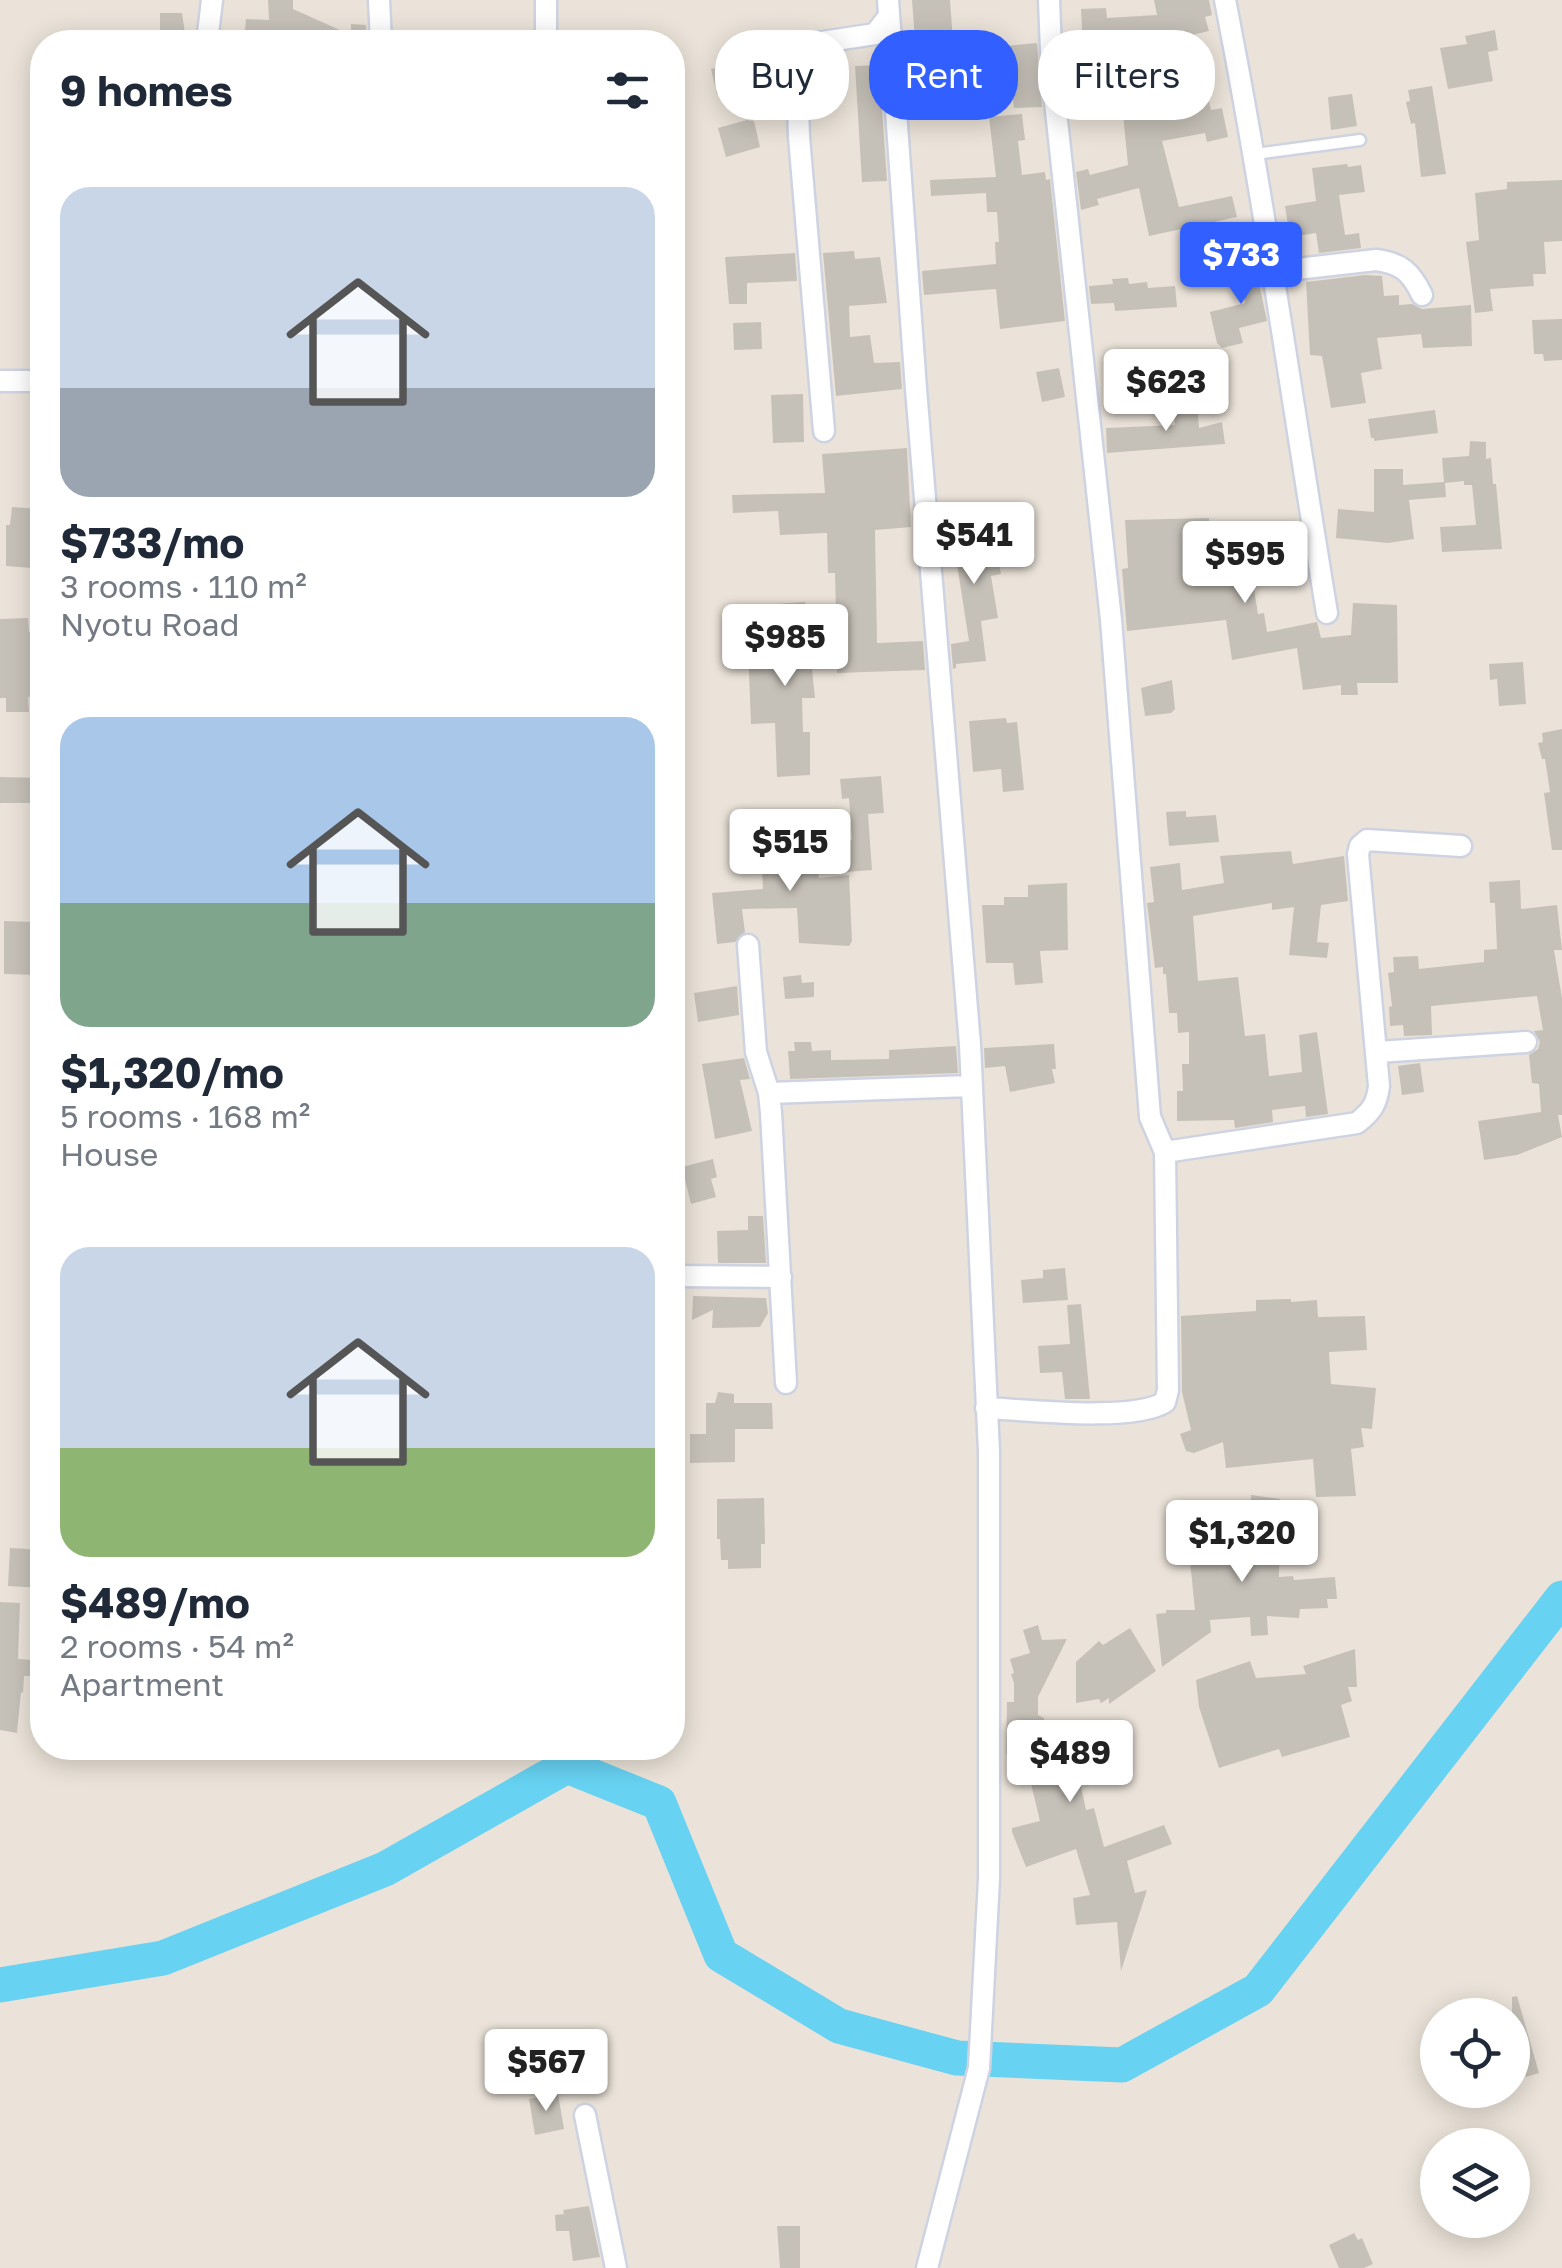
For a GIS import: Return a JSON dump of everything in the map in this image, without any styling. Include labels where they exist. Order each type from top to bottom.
[{"type":"street","points":[[208,30],[212,0]]},
{"type":"street","points":[[379,0],[380,30]]},
{"type":"street","points":[[546,0],[546,30]]},
{"type":"street","points":[[986,1408],[1098,1413],[1155,1409],[1166,1402],[1168,1390],[1166,1152],[1150,1116],[1111,620],[1052,74],[1050,0]]},
{"type":"street","points":[[1224,0],[1256,154],[1270,272],[1328,613]]},
{"type":"street","points":[[824,431],[799,138],[796,46],[874,34],[889,8]]},
{"type":"street","points":[[889,8],[970,1045],[986,1408],[989,1879],[979,2068],[928,2268]]},
{"type":"street","points":[[1270,272],[1376,260],[1390,262],[1406,268],[1422,295]]},
{"type":"street","points":[[0,381],[30,381]]},
{"type":"street","points":[[1166,1152],[1357,1123],[1378,1101],[1378,1052],[1360,846],[1367,840],[1460,846]]},
{"type":"street","points":[[748,944],[756,1052],[768,1093],[786,1383]]},
{"type":"street","points":[[1378,1052],[1526,1042]]},
{"type":"street","points":[[768,1093],[970,1086]]},
{"type":"street","points":[[685,1276],[780,1277]]},
{"type":"street","points":[[585,2115],[616,2268]]},
{"type":"lane","points":[[1256,154],[1360,140]]},
{"type":"building","points":[[268,0],[293,0],[293,9],[340,30],[245,30],[246,19],[269,20]]},
{"type":"building","points":[[912,0],[950,0],[952,30],[914,30]]},
{"type":"building","points":[[1154,0],[1209,0],[1212,15],[1205,17],[1209,30],[1082,30],[1081,9],[1106,8],[1107,18],[1157,15]]},
{"type":"building","points":[[160,13],[182,13],[185,30],[160,30]]},
{"type":"building","points":[[351,24],[366,25],[366,30],[351,30]]},
{"type":"building","points":[[1495,30],[1498,50],[1488,52],[1493,81],[1448,89],[1440,48],[1467,44],[1465,36]]},
{"type":"building","points":[[1037,43],[1038,107],[1018,108],[1018,45]]},
{"type":"building","points":[[869,65],[869,120],[883,120],[887,181],[862,182],[855,66]]},
{"type":"building","points":[[1432,86],[1446,174],[1421,177],[1415,123],[1411,124],[1406,102],[1410,101],[1408,90]]},
{"type":"building","points":[[1352,94],[1357,126],[1331,130],[1328,97]]},
{"type":"building","points":[[1222,108],[1228,137],[1207,142],[1205,133],[1162,141],[1179,207],[1232,196],[1237,217],[1149,236],[1139,188],[1097,199],[1099,205],[1081,210],[1076,172],[1088,169],[1090,175],[1128,165],[1124,120],[1215,120],[1215,109]]},
{"type":"building","points":[[1018,114],[1022,114],[1025,140],[1018,141],[1022,175],[1045,172],[1046,180],[1050,179],[1065,321],[1000,329],[996,289],[924,295],[922,271],[996,264],[997,212],[987,212],[986,193],[931,196],[930,180],[996,177],[989,120],[1018,120]]},
{"type":"building","points":[[754,121],[760,147],[726,157],[718,128]]},
{"type":"building","points":[[1361,165],[1365,192],[1339,195],[1345,235],[1359,233],[1361,248],[1319,253],[1316,233],[1290,237],[1285,206],[1316,201],[1312,168]]},
{"type":"building","points":[[1562,180],[1562,241],[1544,242],[1546,274],[1533,274],[1534,286],[1490,289],[1493,311],[1475,313],[1466,242],[1479,240],[1475,193],[1507,189],[1507,182]]},
{"type":"building","points":[[854,251],[855,259],[880,257],[887,303],[849,306],[850,337],[870,335],[874,363],[900,362],[902,389],[836,396],[823,253]]},
{"type":"building","points":[[795,253],[797,281],[747,283],[747,304],[729,304],[725,257]]},
{"type":"building","points":[[1256,254],[1267,321],[1239,328],[1243,343],[1222,348],[1217,343],[1210,312],[1245,303],[1237,258]]},
{"type":"building","points":[[1382,276],[1384,296],[1399,295],[1399,305],[1412,304],[1422,309],[1471,305],[1472,346],[1423,348],[1421,334],[1377,338],[1382,369],[1361,373],[1366,403],[1331,408],[1322,356],[1310,355],[1306,282]]},
{"type":"building","points":[[1128,278],[1129,284],[1147,282],[1148,288],[1175,286],[1177,307],[1115,311],[1114,303],[1091,304],[1089,286]]},
{"type":"building","points":[[1562,319],[1562,360],[1544,361],[1543,354],[1534,354],[1532,320]]},
{"type":"building","points":[[761,322],[762,349],[734,350],[733,323]]},
{"type":"building","points":[[1059,368],[1065,397],[1042,402],[1036,372]]},
{"type":"building","points":[[803,394],[804,442],[773,443],[771,395]]},
{"type":"building","points":[[1197,404],[1199,428],[1222,422],[1225,444],[1107,453],[1106,428],[1175,425],[1174,405]]},
{"type":"building","points":[[1435,410],[1438,433],[1374,441],[1371,438],[1368,419]]},
{"type":"building","points":[[1470,441],[1486,442],[1486,459],[1491,458],[1502,549],[1442,552],[1440,527],[1476,525],[1472,485],[1464,485],[1464,481],[1445,483],[1446,497],[1409,500],[1414,539],[1388,543],[1336,538],[1338,509],[1374,512],[1374,469],[1403,469],[1403,485],[1444,482],[1442,458],[1469,456]]},
{"type":"building","points":[[907,448],[911,527],[875,530],[877,643],[923,641],[925,670],[837,673],[842,614],[836,614],[835,573],[828,573],[827,533],[780,535],[778,511],[733,513],[732,495],[825,493],[822,454]]},
{"type":"building","points":[[12,507],[30,508],[30,568],[6,566],[6,525],[10,525]]},
{"type":"building","points":[[980,514],[985,554],[997,552],[1001,574],[991,576],[998,618],[981,621],[986,661],[956,664],[953,669],[951,644],[969,641],[954,517]]},
{"type":"building","points":[[1209,518],[1210,547],[1215,550],[1254,544],[1260,582],[1253,583],[1258,614],[1264,613],[1267,632],[1317,622],[1321,638],[1351,635],[1353,603],[1397,605],[1398,683],[1357,683],[1358,695],[1341,695],[1341,685],[1303,690],[1297,648],[1232,660],[1226,620],[1127,631],[1122,569],[1128,568],[1125,520]]},
{"type":"building","points":[[805,602],[815,698],[802,698],[803,732],[810,732],[810,775],[777,777],[775,723],[751,724],[748,648],[780,647],[776,604]]},
{"type":"building","points":[[28,618],[29,712],[6,712],[6,698],[0,698],[0,619]]},
{"type":"building","points":[[1523,662],[1526,704],[1499,706],[1497,679],[1490,680],[1489,664]]},
{"type":"building","points":[[1172,680],[1175,709],[1145,716],[1141,688]]},
{"type":"building","points":[[1006,718],[1007,723],[1017,722],[1024,790],[1003,792],[1001,769],[973,772],[969,721]]},
{"type":"building","points":[[1562,729],[1562,850],[1552,850],[1544,793],[1550,792],[1538,743],[1543,742],[1542,733]]},
{"type":"building","points":[[881,776],[884,813],[868,814],[872,870],[847,872],[845,840],[852,840],[849,798],[842,799],[840,779]]},
{"type":"building","points":[[0,777],[30,778],[30,803],[0,803]]},
{"type":"building","points":[[1186,811],[1186,817],[1216,815],[1219,842],[1169,846],[1166,812]]},
{"type":"building","points":[[794,827],[795,843],[815,842],[819,878],[849,875],[849,946],[799,943],[797,908],[742,909],[745,932],[735,942],[717,944],[712,893],[763,889],[760,829]]},
{"type":"building","points":[[1291,851],[1293,864],[1344,856],[1348,901],[1321,905],[1317,942],[1329,943],[1327,958],[1289,955],[1294,907],[1272,910],[1272,903],[1193,916],[1198,981],[1238,977],[1245,1036],[1265,1034],[1269,1076],[1302,1072],[1299,1035],[1317,1032],[1328,1114],[1306,1117],[1305,1106],[1272,1110],[1273,1122],[1235,1128],[1234,1120],[1177,1121],[1177,1091],[1183,1091],[1182,1064],[1189,1064],[1189,1032],[1178,1033],[1177,1013],[1169,1013],[1166,974],[1163,967],[1155,968],[1147,903],[1154,902],[1150,867],[1180,863],[1182,890],[1224,883],[1220,856]]},
{"type":"building","points":[[1520,880],[1521,909],[1557,905],[1562,950],[1554,950],[1562,998],[1562,1115],[1558,1115],[1562,1137],[1517,1155],[1484,1160],[1478,1121],[1541,1112],[1539,1084],[1532,1083],[1529,1055],[1540,1042],[1534,1031],[1543,1030],[1537,996],[1431,1006],[1432,1035],[1404,1036],[1403,1025],[1390,1026],[1388,973],[1394,972],[1393,957],[1418,956],[1419,969],[1484,962],[1484,950],[1497,949],[1495,903],[1490,903],[1489,882]]},
{"type":"building","points":[[1067,883],[1068,950],[1040,951],[1043,983],[1015,985],[1013,963],[986,963],[982,905],[1004,905],[1004,897],[1028,897],[1028,885]]},
{"type":"building","points":[[4,921],[30,922],[30,975],[4,974]]},
{"type":"building","points":[[801,975],[802,983],[814,982],[814,997],[785,999],[783,977]]},
{"type":"building","points":[[737,986],[739,1015],[698,1022],[694,993]]},
{"type":"building","points":[[794,1042],[811,1042],[812,1051],[831,1050],[831,1060],[889,1059],[889,1050],[956,1046],[958,1073],[790,1079],[788,1051],[795,1051]]},
{"type":"building","points":[[1054,1044],[1055,1083],[1010,1092],[1005,1066],[985,1068],[984,1048]]},
{"type":"building","points":[[744,1058],[750,1079],[740,1080],[752,1131],[715,1139],[702,1064]]},
{"type":"building","points":[[1420,1063],[1424,1092],[1402,1095],[1398,1066]]},
{"type":"building","points":[[713,1159],[717,1177],[711,1179],[716,1197],[691,1204],[685,1166]]},
{"type":"building","points":[[748,1216],[763,1216],[766,1263],[718,1263],[717,1231],[748,1230]]},
{"type":"building","points":[[1065,1268],[1068,1300],[1023,1303],[1021,1280],[1043,1278],[1043,1270]]},
{"type":"building","points":[[693,1296],[766,1298],[768,1313],[760,1327],[712,1328],[713,1310],[692,1320]]},
{"type":"building","points":[[1256,1300],[1317,1300],[1318,1317],[1365,1316],[1367,1350],[1329,1352],[1331,1384],[1376,1388],[1372,1429],[1361,1428],[1364,1447],[1351,1449],[1356,1496],[1316,1497],[1313,1459],[1226,1468],[1223,1442],[1194,1453],[1186,1451],[1180,1434],[1191,1430],[1182,1392],[1181,1316],[1256,1311]]},
{"type":"building","points":[[1081,1304],[1090,1399],[1065,1399],[1062,1372],[1040,1373],[1038,1346],[1070,1344],[1067,1305]]},
{"type":"building","points":[[718,1392],[734,1394],[734,1403],[772,1403],[773,1429],[735,1429],[735,1462],[690,1463],[690,1434],[706,1434],[706,1403],[715,1403]]},
{"type":"building","points":[[1251,1495],[1280,1499],[1279,1577],[1335,1577],[1337,1599],[1327,1599],[1328,1608],[1300,1609],[1299,1618],[1267,1616],[1268,1635],[1251,1636],[1250,1617],[1210,1620],[1211,1632],[1162,1667],[1156,1614],[1195,1610],[1190,1561],[1202,1559],[1200,1545],[1250,1537]]},
{"type":"building","points":[[764,1498],[761,1568],[728,1569],[728,1560],[721,1560],[717,1539],[717,1499]]},
{"type":"building","points":[[10,1548],[30,1549],[30,1587],[8,1586]]},
{"type":"building","points":[[0,1602],[20,1603],[18,1659],[30,1660],[30,1676],[24,1676],[17,1733],[0,1730]]},
{"type":"building","points":[[1038,1625],[1042,1640],[1067,1639],[1038,1697],[1038,1715],[1044,1718],[1044,1750],[1068,1744],[1086,1810],[1094,1808],[1104,1847],[1164,1825],[1172,1844],[1127,1861],[1135,1893],[1147,1890],[1121,1971],[1117,1922],[1076,1925],[1073,1898],[1090,1895],[1076,1849],[1026,1867],[1012,1832],[1012,1828],[1040,1821],[1027,1767],[1015,1766],[1015,1754],[1006,1754],[1007,1702],[1014,1702],[1010,1659],[1030,1653],[1023,1630]]},
{"type":"building","points":[[1130,1628],[1156,1671],[1109,1704],[1109,1698],[1101,1703],[1099,1699],[1076,1703],[1076,1662],[1099,1641],[1103,1645]]},
{"type":"building","points":[[1355,1649],[1357,1687],[1348,1687],[1352,1701],[1341,1705],[1350,1737],[1282,1757],[1279,1749],[1219,1768],[1199,1707],[1196,1680],[1250,1661],[1256,1678],[1306,1674],[1303,1666]]},
{"type":"building","points":[[1530,2042],[1539,2073],[1530,2076]]},
{"type":"building","points":[[558,2094],[564,2129],[535,2135],[529,2099]]},
{"type":"building","points":[[589,2206],[600,2257],[573,2261],[569,2231],[556,2231],[555,2215]]},
{"type":"building","points":[[777,2226],[800,2226],[800,2268],[780,2268]]},
{"type":"building","points":[[1354,2233],[1358,2240],[1362,2238],[1373,2264],[1339,2268],[1329,2245]]},
{"type":"waterway","points":[[0,1985],[163,1958],[385,1869],[567,1766],[659,1803],[721,1955],[839,2026],[957,2058],[1122,2065],[1258,1990],[1562,1598]]}]
